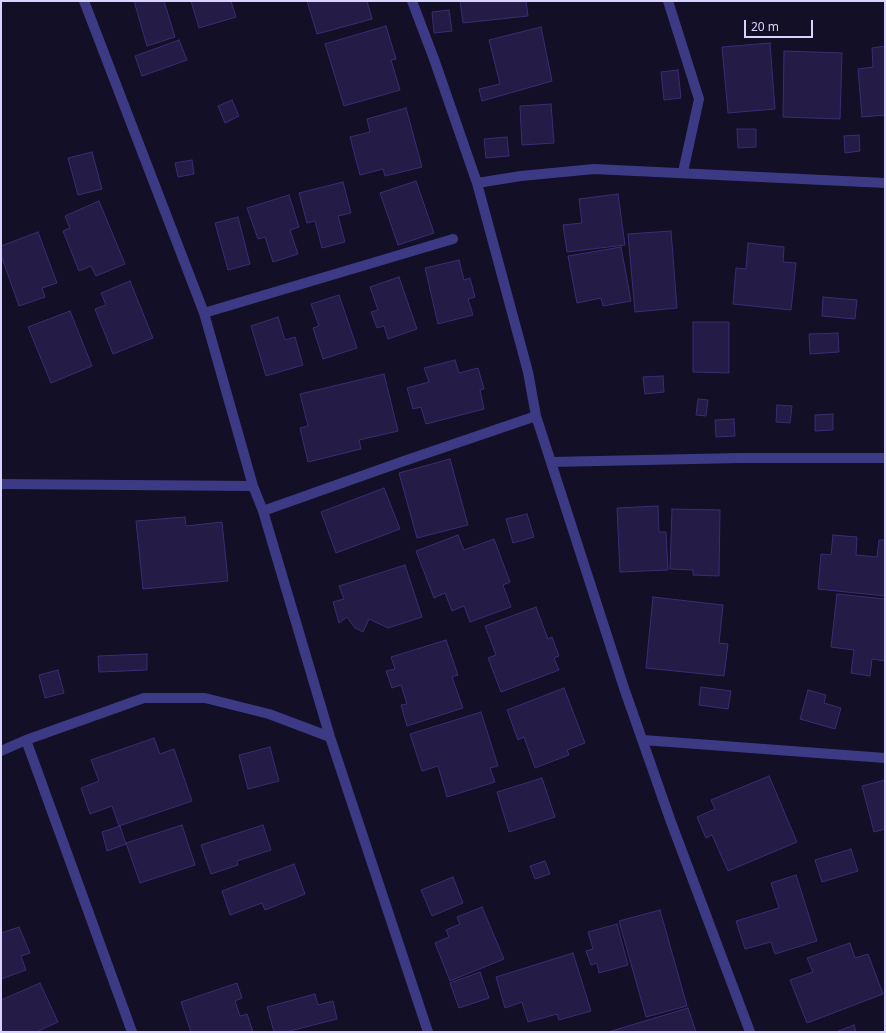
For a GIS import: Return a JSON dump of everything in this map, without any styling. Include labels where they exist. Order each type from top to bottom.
[{"type":"street","points":[[84,1],[204,313],[253,486],[263,511],[330,737],[428,1032]]},
{"type":"street","points":[[412,1],[434,59],[477,184],[528,372],[536,416],[624,688],[750,1032]]},
{"type":"street","points":[[668,1],[698,99],[683,172]]},
{"type":"street","points":[[477,184],[522,176],[594,169],[683,172],[885,183]]},
{"type":"street","points":[[204,313],[453,238]]},
{"type":"street","points":[[263,511],[536,416]]},
{"type":"street","points":[[551,462],[740,458],[885,458]]},
{"type":"street","points":[[1,484],[253,486]]},
{"type":"street","points":[[1,751],[26,740],[144,698],[205,698],[269,714],[330,737]]},
{"type":"street","points":[[26,740],[132,1032]]},
{"type":"street","points":[[643,740],[885,758]]},
{"type":"building","points":[[134,1],[164,1],[175,37],[147,46]]},
{"type":"building","points":[[191,1],[231,1],[236,17],[199,28]]},
{"type":"building","points":[[307,1],[367,1],[372,19],[317,34]]},
{"type":"building","points":[[460,1],[526,1],[528,16],[463,23]]},
{"type":"building","points":[[449,10],[452,31],[434,33],[432,12]]},
{"type":"building","points":[[386,26],[396,59],[391,60],[400,90],[344,106],[325,44]]},
{"type":"building","points":[[541,27],[552,81],[482,101],[479,89],[500,84],[489,40]]},
{"type":"building","points":[[179,40],[187,60],[142,76],[135,56]]},
{"type":"building","points":[[770,43],[775,109],[728,113],[722,47]]},
{"type":"building","points":[[885,46],[885,115],[862,117],[858,69],[873,67],[872,48]]},
{"type":"building","points":[[784,51],[842,53],[840,119],[783,117]]},
{"type":"building","points":[[678,70],[681,98],[664,100],[661,72]]},
{"type":"building","points":[[232,100],[239,116],[225,123],[218,106]]},
{"type":"building","points":[[551,104],[554,143],[522,145],[520,106]]},
{"type":"building","points":[[406,108],[422,167],[385,176],[383,169],[360,175],[350,137],[370,132],[367,119]]},
{"type":"building","points":[[737,129],[756,129],[756,147],[738,148]]},
{"type":"building","points":[[859,135],[860,151],[845,153],[844,136]]},
{"type":"building","points":[[507,137],[509,156],[486,158],[484,139]]},
{"type":"building","points":[[92,152],[102,189],[78,195],[68,158]]},
{"type":"building","points":[[192,160],[194,174],[178,177],[175,163]]},
{"type":"building","points":[[416,181],[434,233],[398,245],[380,193]]},
{"type":"building","points":[[343,182],[351,213],[338,216],[345,242],[322,248],[315,221],[307,223],[299,193]]},
{"type":"building","points":[[618,194],[625,245],[567,252],[563,225],[582,223],[579,199]]},
{"type":"building","points":[[289,195],[299,227],[290,230],[298,254],[273,262],[265,237],[258,239],[247,208]]},
{"type":"building","points":[[99,201],[125,264],[96,276],[91,266],[79,271],[63,231],[70,228],[65,216]]},
{"type":"building","points":[[238,217],[250,264],[228,270],[215,223]]},
{"type":"building","points":[[671,231],[677,308],[635,312],[628,234]]},
{"type":"building","points":[[38,232],[57,283],[42,288],[45,297],[19,306],[1,255],[1,246]]},
{"type":"building","points":[[748,243],[784,247],[783,262],[796,263],[791,310],[733,304],[736,268],[746,269]]},
{"type":"building","points":[[621,247],[631,301],[603,306],[601,298],[577,303],[568,256]]},
{"type":"building","points":[[459,260],[464,280],[470,278],[475,297],[468,299],[473,315],[438,324],[425,268]]},
{"type":"building","points":[[399,277],[417,329],[388,339],[384,326],[377,328],[371,312],[378,310],[370,287]]},
{"type":"building","points":[[130,281],[153,338],[113,354],[95,309],[106,305],[101,293]]},
{"type":"building","points":[[339,295],[357,348],[323,359],[313,328],[319,326],[311,304]]},
{"type":"building","points":[[823,297],[857,300],[855,319],[822,316]]},
{"type":"building","points":[[70,311],[92,366],[51,383],[28,327]]},
{"type":"building","points":[[278,317],[285,340],[295,337],[303,365],[266,376],[251,326]]},
{"type":"building","points":[[693,322],[729,322],[729,373],[693,372]]},
{"type":"building","points":[[838,333],[839,352],[810,354],[809,334]]},
{"type":"building","points":[[455,360],[459,373],[478,368],[484,389],[480,390],[484,409],[426,424],[421,407],[413,409],[407,388],[429,382],[424,368]]},
{"type":"building","points":[[384,374],[398,431],[359,440],[361,449],[308,462],[300,428],[308,426],[300,394]]},
{"type":"building","points":[[663,376],[664,392],[645,394],[643,377]]},
{"type":"building","points":[[698,399],[708,400],[706,416],[696,415]]},
{"type":"building","points":[[777,405],[792,406],[790,423],[776,422]]},
{"type":"building","points":[[833,414],[833,430],[815,431],[815,415]]},
{"type":"building","points":[[734,419],[735,436],[716,437],[715,420]]},
{"type":"building","points":[[450,459],[468,525],[417,538],[399,473]]},
{"type":"building","points":[[384,488],[400,529],[336,553],[321,512]]},
{"type":"building","points":[[658,506],[659,532],[666,532],[668,570],[620,572],[617,508]]},
{"type":"building","points":[[672,509],[720,510],[719,576],[693,575],[693,570],[670,569]]},
{"type":"building","points":[[527,514],[534,537],[513,543],[506,519]]},
{"type":"building","points":[[185,517],[186,526],[222,522],[228,581],[143,589],[136,521]]},
{"type":"building","points":[[458,535],[464,550],[494,539],[510,582],[503,585],[511,607],[470,622],[464,606],[452,611],[445,593],[434,598],[416,551]]},
{"type":"building","points":[[833,535],[857,537],[856,555],[877,557],[879,540],[885,540],[885,596],[818,589],[821,554],[831,555]]},
{"type":"building","points":[[405,565],[422,617],[388,628],[369,619],[363,632],[355,628],[347,617],[339,623],[333,602],[344,599],[339,586]]},
{"type":"building","points":[[837,594],[885,599],[885,661],[872,659],[870,676],[851,673],[854,650],[831,647]]},
{"type":"building","points":[[653,597],[723,605],[719,643],[728,644],[724,676],[646,668]]},
{"type":"building","points":[[536,607],[548,639],[552,637],[559,656],[554,658],[559,670],[501,692],[488,658],[496,655],[485,626]]},
{"type":"building","points":[[446,640],[458,675],[452,677],[463,708],[407,726],[401,705],[407,704],[401,685],[392,688],[386,671],[395,669],[391,657]]},
{"type":"building","points":[[147,654],[147,670],[99,672],[98,656]]},
{"type":"building","points":[[58,670],[64,693],[45,698],[39,675]]},
{"type":"building","points":[[701,687],[731,691],[728,709],[699,705]]},
{"type":"building","points":[[564,688],[585,743],[567,750],[569,755],[535,768],[524,737],[518,740],[507,710]]},
{"type":"building","points":[[808,690],[826,695],[824,703],[841,708],[835,729],[800,719]]},
{"type":"building","points":[[481,712],[498,766],[490,768],[495,782],[447,797],[438,766],[422,771],[410,734]]},
{"type":"building","points":[[154,738],[160,754],[174,749],[192,801],[119,826],[112,806],[90,814],[81,788],[99,781],[91,760]]},
{"type":"building","points":[[270,747],[279,781],[248,789],[239,755]]},
{"type":"building","points":[[769,776],[797,842],[728,871],[712,835],[706,838],[697,817],[715,809],[711,800]]},
{"type":"building","points":[[542,778],[555,817],[509,832],[497,792]]},
{"type":"building","points":[[885,780],[885,829],[874,832],[862,786]]},
{"type":"building","points":[[182,825],[195,865],[140,883],[126,843]]},
{"type":"building","points":[[263,825],[271,850],[237,861],[238,865],[211,874],[201,845]]},
{"type":"building","points":[[120,826],[126,844],[107,851],[102,832]]},
{"type":"building","points":[[851,849],[858,871],[822,882],[815,860]]},
{"type":"building","points":[[545,861],[550,874],[535,879],[530,866]]},
{"type":"building","points":[[294,864],[305,894],[265,910],[262,903],[230,915],[222,891]]},
{"type":"building","points":[[796,875],[817,941],[775,954],[771,942],[745,949],[736,921],[779,908],[771,883]]},
{"type":"building","points":[[453,877],[463,903],[432,916],[421,890]]},
{"type":"building","points":[[482,907],[504,959],[450,981],[435,943],[449,937],[446,930],[460,924],[457,917]]},
{"type":"building","points":[[660,910],[687,1006],[646,1017],[619,921]]},
{"type":"building","points":[[617,924],[628,965],[599,973],[597,963],[591,965],[586,951],[593,949],[588,932]]},
{"type":"building","points":[[19,927],[30,953],[21,956],[26,970],[1,979],[1,933]]},
{"type":"building","points":[[850,943],[855,958],[868,954],[883,994],[807,1023],[790,980],[813,972],[807,958]]},
{"type":"building","points":[[573,953],[591,1011],[559,1020],[557,1014],[528,1022],[522,1002],[505,1008],[496,977]]},
{"type":"building","points":[[480,972],[489,998],[459,1008],[450,983]]},
{"type":"building","points":[[40,983],[58,1022],[36,1032],[1,1032],[1,1000]]},
{"type":"building","points":[[237,983],[242,998],[235,1001],[240,1016],[247,1014],[253,1032],[191,1032],[181,1002]]},
{"type":"building","points":[[315,994],[318,1005],[333,1001],[337,1019],[286,1032],[274,1032],[267,1007]]},
{"type":"building","points":[[688,1008],[696,1032],[608,1032]]},
{"type":"building","points":[[854,1025],[856,1032],[836,1032]]}]
